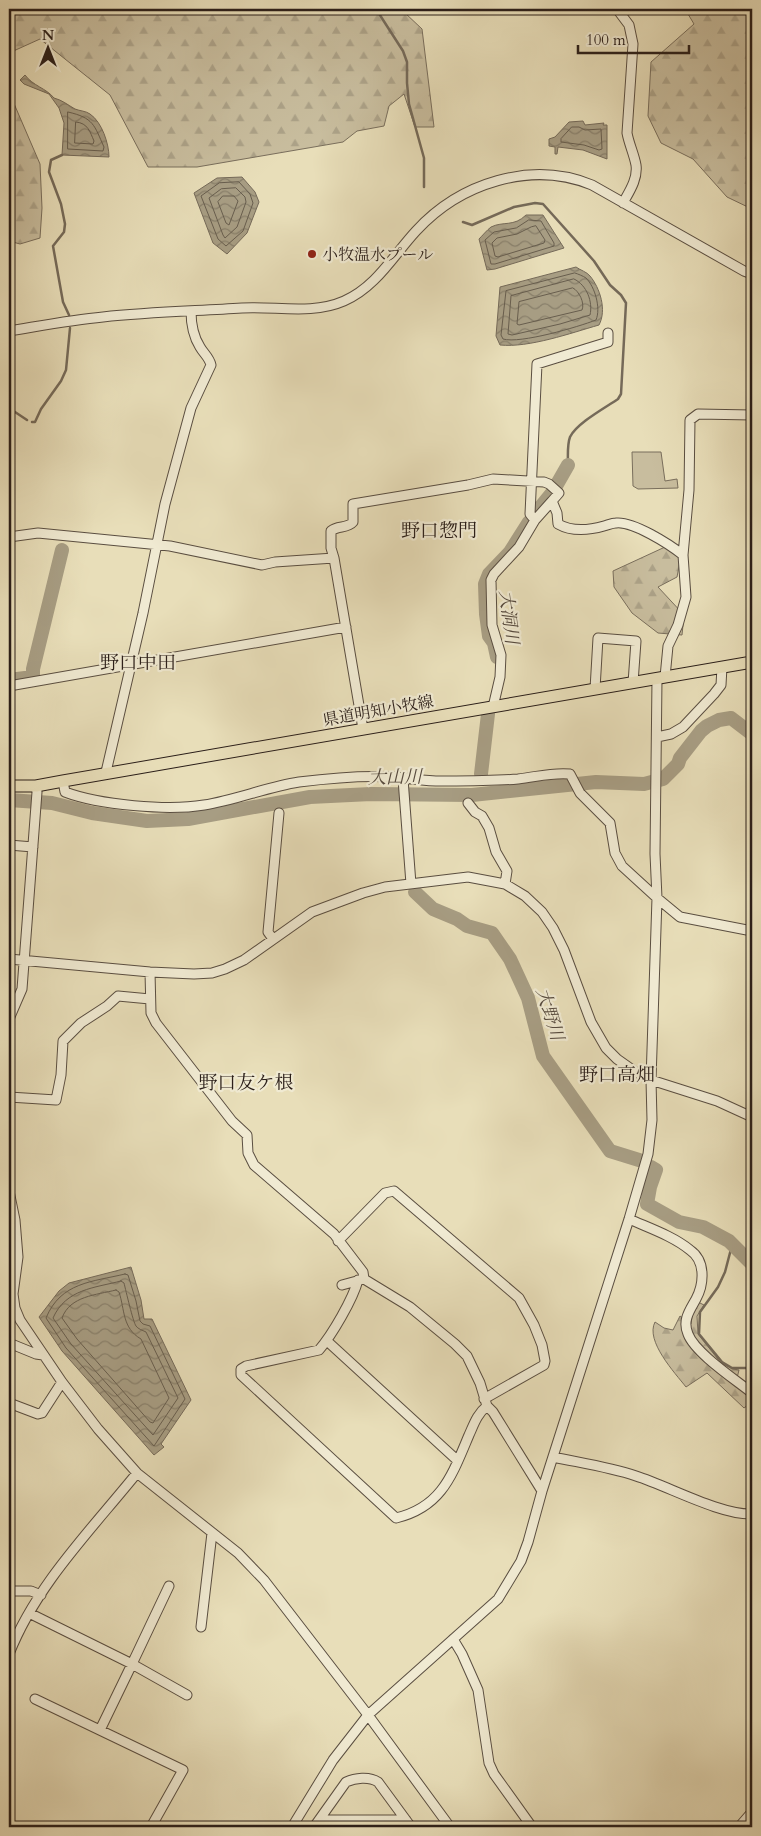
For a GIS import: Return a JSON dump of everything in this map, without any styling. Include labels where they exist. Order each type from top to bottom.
[{"type":"main road","name":"県道明知小牧線","points":[[9,786],[36,789],[106,772],[262,747],[752,662]]},
{"type":"street","points":[[617,9],[629,25],[633,44],[627,133],[636,164],[636,173],[623,203]]},
{"type":"street","points":[[9,331],[103,317],[253,307],[320,308],[342,302],[374,283],[414,233],[434,214],[466,192],[510,178],[532,175],[552,174],[565,176],[592,185],[752,274]]},
{"type":"street","points":[[106,772],[158,546],[165,504],[191,408],[211,365],[196,340],[190,311]]},
{"type":"street","points":[[535,520],[530,514],[537,364],[608,342],[608,333]]},
{"type":"street","points":[[292,1827],[333,1760],[368,1715],[487,1610],[506,1587],[521,1561],[528,1542],[542,1491],[648,1154],[652,1120],[651,1080],[657,898],[657,737],[661,678],[668,646],[678,625],[686,598],[683,555],[689,490],[690,420],[698,414],[752,415]]},
{"type":"street","points":[[363,728],[331,548],[331,531],[350,526],[353,522],[353,504],[468,485],[493,479],[544,482],[559,493],[535,520],[519,547],[494,574],[491,580],[492,625],[501,655],[500,677],[493,707]]},
{"type":"street","points":[[552,501],[560,526],[570,529],[590,530],[617,522],[653,535],[683,555]]},
{"type":"street","points":[[9,537],[38,533],[170,546],[262,565],[275,562],[334,558]]},
{"type":"street","points":[[9,686],[346,627]]},
{"type":"street","points":[[595,689],[598,638],[636,641],[633,683]]},
{"type":"street","points":[[657,737],[671,734],[683,727],[714,694],[721,685],[722,667]]},
{"type":"street","points":[[63,781],[66,792],[77,796],[123,804],[186,806],[203,805],[297,783],[373,777],[404,781],[444,782],[507,779],[561,773],[570,774],[578,790],[610,823],[614,853],[622,866],[657,898],[680,917],[752,931]]},
{"type":"street","points":[[404,781],[411,884]]},
{"type":"street","points":[[9,1019],[19,998],[25,961],[36,789]]},
{"type":"street","points":[[468,803],[475,812],[482,816],[489,828],[496,852],[507,871],[505,884]]},
{"type":"street","points":[[273,939],[268,932],[279,812]]},
{"type":"street","points":[[9,845],[34,843]]},
{"type":"street","points":[[9,959],[150,972],[212,973],[244,960],[312,912],[363,893],[385,887],[468,877],[505,884],[525,896],[542,912],[554,928],[591,1022],[606,1048],[634,1071],[651,1080],[717,1101],[752,1117]]},
{"type":"street","points":[[150,972],[151,1013],[163,1033],[232,1121],[247,1135],[248,1154],[254,1165],[334,1234],[338,1241],[363,1272],[356,1290],[327,1341],[319,1350],[246,1366],[241,1369],[241,1375],[396,1518],[409,1514],[434,1500],[443,1490],[485,1403],[546,1362],[534,1325],[519,1298],[394,1192],[385,1193],[338,1241]]},
{"type":"street","points":[[9,1097],[56,1100],[63,1041],[73,1030],[118,996],[150,999]]},
{"type":"street","points":[[9,1191],[15,1220],[18,1257],[13,1261],[11,1297],[20,1320],[43,1355],[98,1429],[137,1473],[238,1553],[264,1580],[368,1715],[450,1827]]},
{"type":"street","points":[[629,1219],[651,1228],[692,1251],[703,1274],[702,1288],[689,1309],[686,1322],[688,1334],[693,1343],[718,1368],[752,1393]]},
{"type":"street","points":[[342,1285],[361,1280],[410,1307],[467,1356],[475,1370],[485,1403],[493,1412],[542,1491]]},
{"type":"street","points":[[327,1341],[458,1461]]},
{"type":"street","points":[[9,1343],[43,1355]]},
{"type":"street","points":[[9,1402],[38,1414],[42,1413],[62,1382]]},
{"type":"street","points":[[553,1457],[608,1467],[742,1514],[752,1514]]},
{"type":"street","points":[[9,1654],[29,1613],[54,1575],[137,1473]]},
{"type":"street","points":[[201,1627],[212,1533]]},
{"type":"street","points":[[100,1730],[170,1586]]},
{"type":"street","points":[[9,1591],[31,1591],[41,1595]]},
{"type":"street","points":[[29,1613],[132,1664],[187,1694]]},
{"type":"street","points":[[453,1639],[478,1690],[489,1763],[494,1774],[532,1827]]},
{"type":"street","points":[[35,1699],[183,1770],[151,1827]]},
{"type":"street","points":[[316,1824],[346,1782],[352,1779],[374,1779],[378,1782],[408,1824]]},
{"type":"street","points":[[740,1827],[752,1812]]},
{"type":"street","points":[[316,1824],[408,1824]]},
{"type":"green space","points":[[9,9],[403,9],[422,29],[434,127],[415,127],[404,94],[389,106],[384,126],[357,131],[343,142],[197,167],[148,167],[110,95],[40,39],[9,53]]},
{"type":"green space","points":[[685,9],[752,9],[752,209],[727,197],[693,159],[661,143],[648,116],[651,62],[694,24]]},
{"type":"green space","points":[[9,92],[40,164],[42,208],[40,238],[20,244],[9,241]]},
{"type":"green space","points":[[632,452],[661,452],[665,481],[677,479],[678,488],[638,489],[633,486]]},
{"type":"green space","points":[[665,547],[681,556],[677,577],[658,587],[684,615],[682,635],[658,633],[632,613],[614,587],[613,571]]},
{"type":"green space","points":[[698,1302],[704,1305],[697,1316],[698,1334],[721,1363],[739,1370],[737,1378],[733,1383],[752,1399],[752,1402],[744,1408],[707,1373],[686,1387],[663,1356],[654,1338],[655,1322],[664,1328],[673,1330],[680,1316],[691,1324],[693,1310]]},
{"type":"water","points":[[25,75],[32,82],[47,92],[54,98],[75,109],[88,113],[94,118],[104,134],[109,157],[62,155],[64,123],[59,108],[49,94],[24,84],[20,80]]},
{"type":"water","points":[[583,121],[585,125],[604,123],[603,125],[607,125],[607,159],[583,150],[558,147],[557,154],[555,154],[555,147],[549,146],[549,139],[555,137],[569,122]]},
{"type":"water","points":[[242,177],[255,192],[259,202],[247,233],[227,254],[213,243],[194,193],[217,178]]},
{"type":"water","points":[[526,215],[543,215],[564,248],[487,270],[479,239],[491,227],[517,221]]},
{"type":"water","points":[[576,267],[587,273],[597,287],[602,306],[599,325],[537,342],[500,345],[496,336],[500,287]]},
{"type":"water","points":[[131,1267],[141,1300],[144,1319],[152,1319],[191,1400],[161,1444],[164,1447],[154,1455],[62,1351],[39,1317],[59,1291],[69,1283]]},
{"type":"waterway","points":[[376,9],[403,51],[407,62],[409,104],[424,158],[424,187]]},
{"type":"waterway","points":[[62,155],[51,160],[49,172],[61,204],[65,224],[64,232],[53,246],[63,302],[69,315]]},
{"type":"waterway","points":[[463,222],[472,225],[514,207],[535,203],[543,204],[594,261],[610,285],[621,295],[626,303],[621,394],[618,399],[579,426],[570,437],[568,443],[568,465]]},
{"type":"waterway","points":[[32,422],[35,422],[41,409],[61,381],[66,370],[70,328]]},
{"type":"waterway","points":[[9,408],[27,420]]},
{"type":"waterway","name":"大洞川","points":[[534,515],[552,493],[568,465]]},
{"type":"waterway","name":"大洞川","points":[[497,657],[494,643],[489,636],[485,584],[489,574],[510,552],[529,522]]},
{"type":"waterway","points":[[9,680],[33,677],[33,669],[62,550]]},
{"type":"waterway","name":"大洞川","points":[[481,774],[488,714]]},
{"type":"waterway","name":"大山川","points":[[9,800],[52,803],[92,813],[147,821],[188,819],[310,797],[371,794],[472,795],[596,782],[644,784],[663,779],[678,764],[680,758],[701,731],[719,720],[731,718],[752,734]]},
{"type":"waterway","name":"大野川","points":[[415,892],[433,909],[457,919],[467,926],[492,933],[510,959],[528,998],[543,1056],[610,1151],[639,1160]]},
{"type":"waterway","name":"大野川","points":[[651,1167],[656,1170],[647,1204],[679,1222],[703,1227],[729,1241],[752,1264]]},
{"type":"waterway","points":[[729,1241],[728,1246],[731,1249],[725,1272],[718,1287],[700,1312],[699,1334],[722,1362],[732,1368],[752,1368]]},
{"type":"place","name":"小牧温水プール","points":[[312,254]]},
{"type":"district","name":"野口惣門","points":[[439,530]]},
{"type":"district","name":"野口中田","points":[[138,662]]},
{"type":"district","name":"野口高畑","points":[[617,1074]]},
{"type":"district","name":"野口友ケ根","points":[[246,1082]]}]
